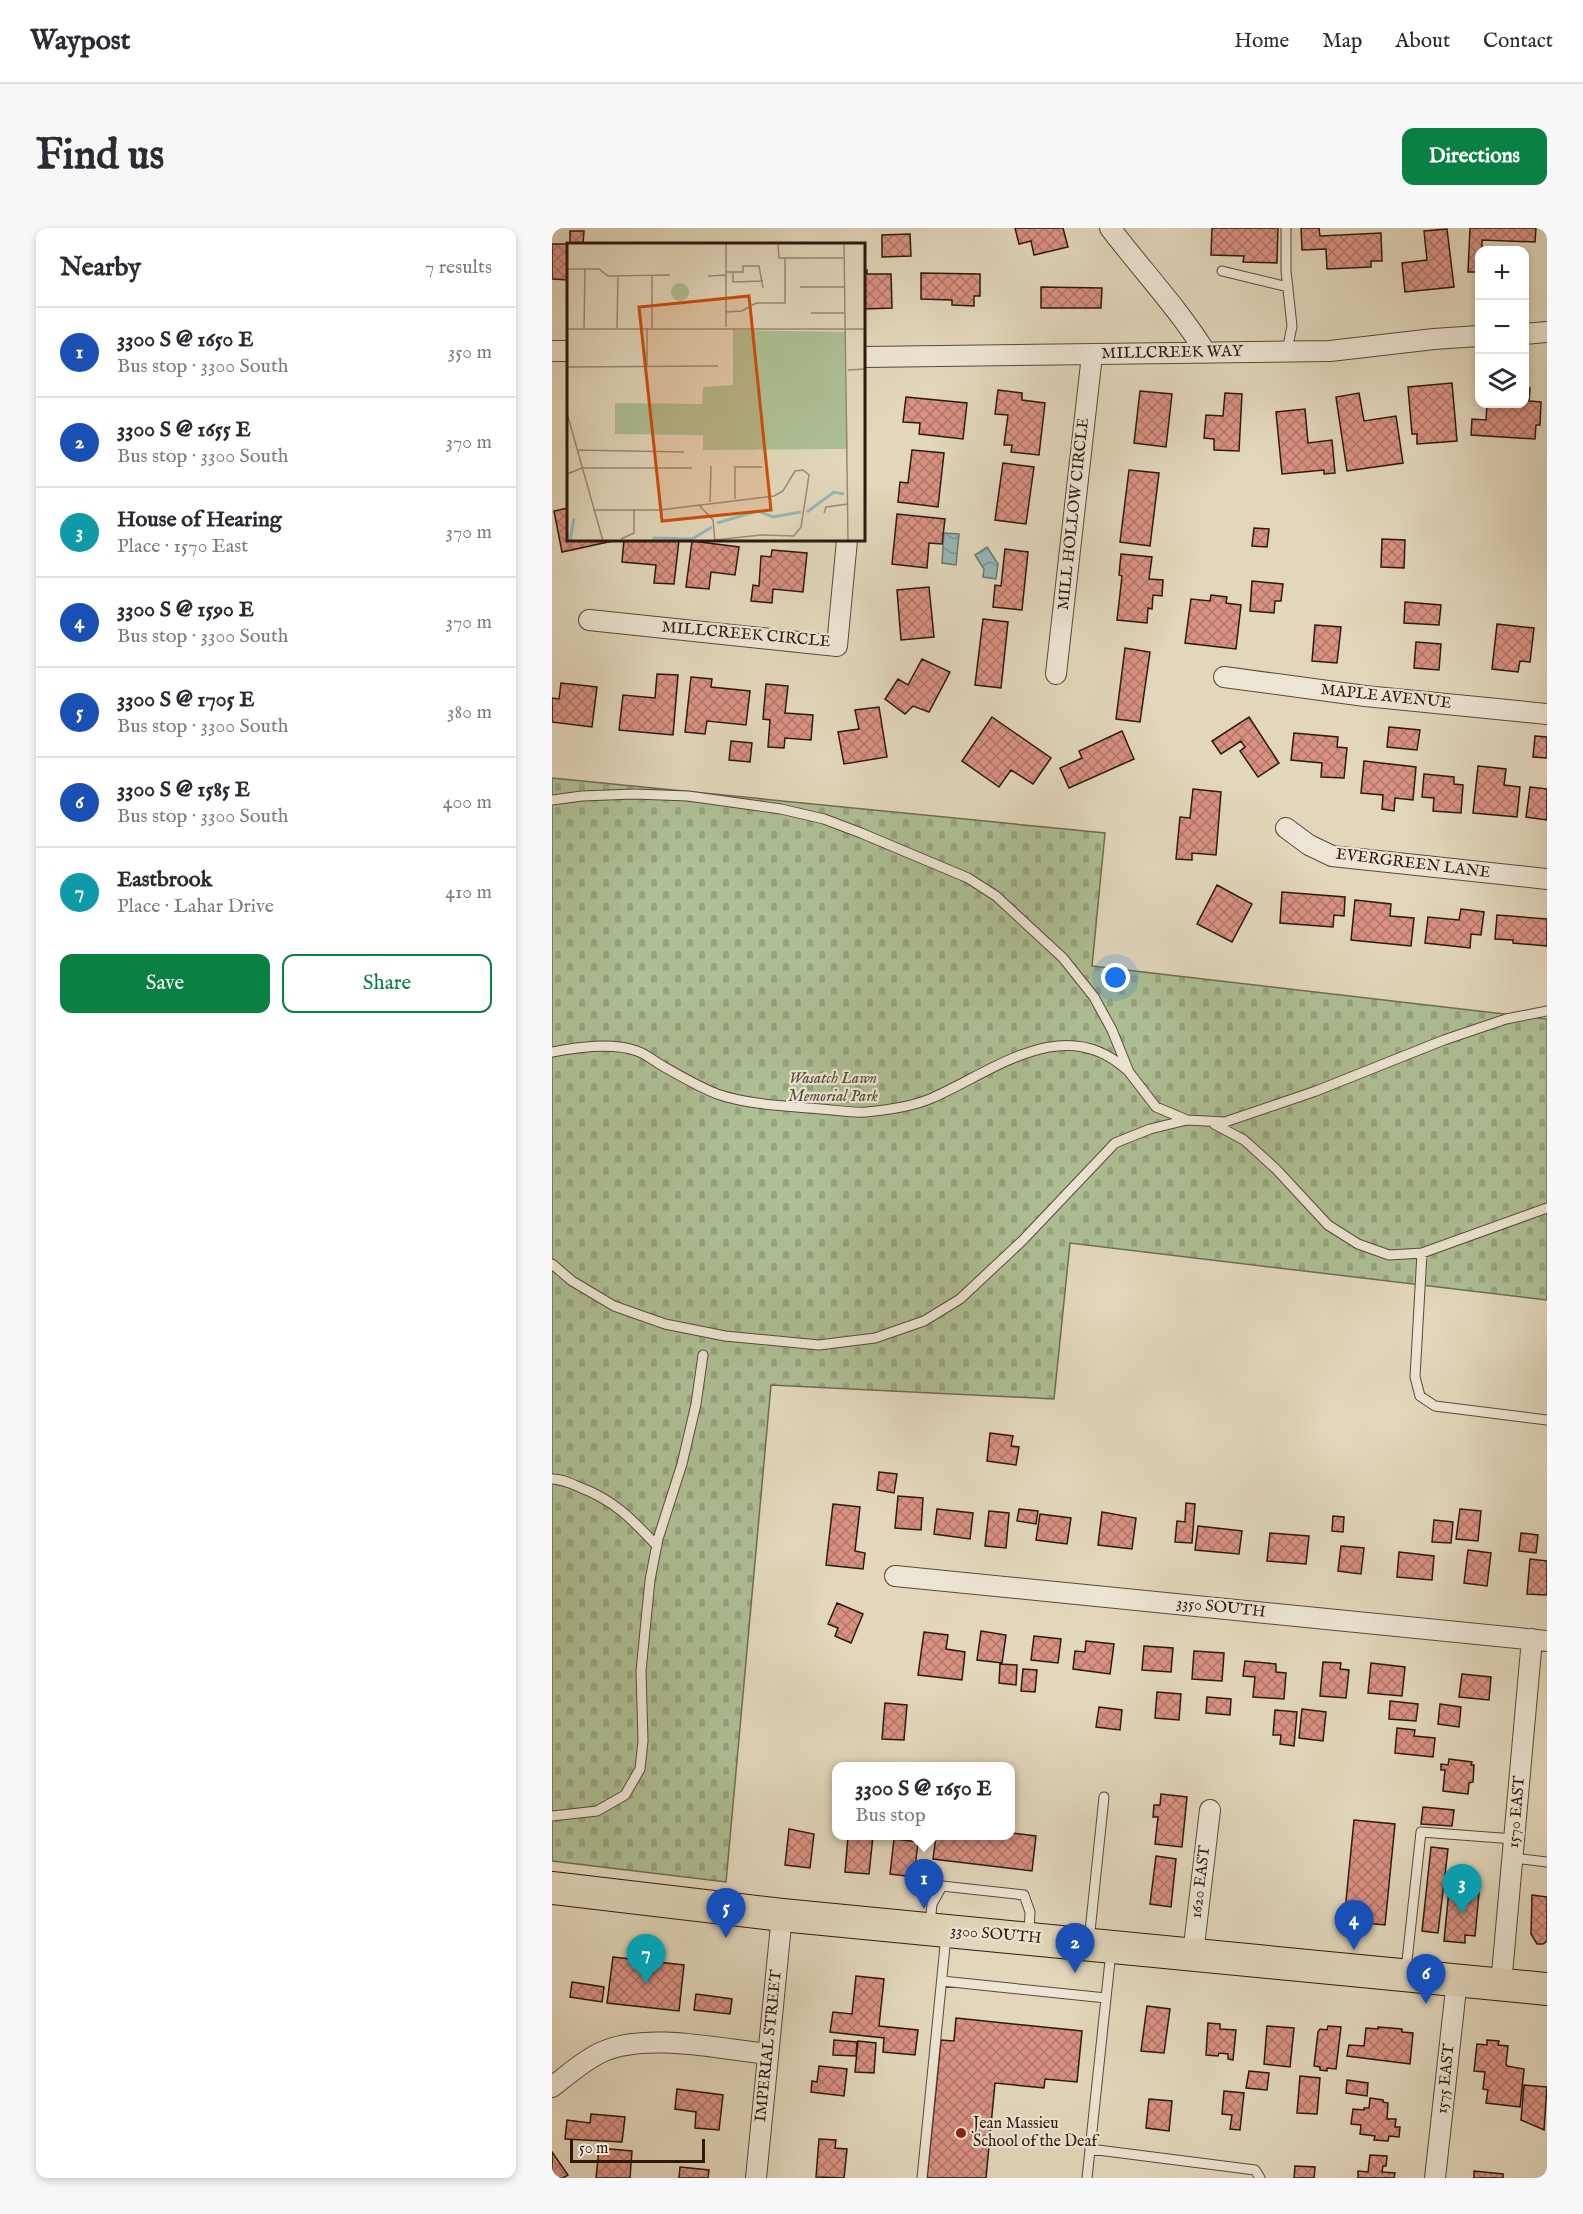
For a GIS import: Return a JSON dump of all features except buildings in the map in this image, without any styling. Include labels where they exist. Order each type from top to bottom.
[{"type":"main road","name":"3300 SOUTH","points":[[552,1888],[782,1915],[1547,1989]]},
{"type":"street","points":[[1110,228],[1141,270],[1187,324],[1206,353]]},
{"type":"street","points":[[1529,334],[1547,332]]},
{"type":"street","name":"MILLCREEK WAY","points":[[866,361],[1330,351],[1475,336]]},
{"type":"street","name":"MILL HOLLOW CIRCLE","points":[[1056,674],[1092,355]]},
{"type":"street","name":"MILLCREEK CIRCLE","points":[[589,620],[837,646],[847,542]]},
{"type":"street","name":"MAPLE AVENUE","points":[[1224,677],[1365,696],[1547,714]]},
{"type":"street","name":"EVERGREEN LANE","points":[[1286,828],[1309,845],[1332,856],[1547,879]]},
{"type":"street","name":"3350 SOUTH","points":[[895,1576],[1540,1640]]},
{"type":"street","name":"1570 EAST","points":[[1502,1985],[1514,1849],[1540,1640]]},
{"type":"street","name":"1620 EAST","points":[[1193,1954],[1210,1810]]},
{"type":"street","name":"IMPERIAL STREET","points":[[756,2178],[782,1915]]},
{"type":"street","name":"1575 EAST","points":[[1435,2178],[1457,1980]]},
{"type":"street","points":[[552,2087],[601,2053],[626,2044],[660,2042],[768,2054]]},
{"type":"lane","points":[[1286,228],[1286,271],[1292,326],[1287,351]]},
{"type":"lane","points":[[1222,271],[1288,287]]},
{"type":"lane","points":[[552,800],[582,796],[634,794],[688,796],[781,809],[824,819],[968,878],[996,896],[1063,958],[1094,997],[1112,1030],[1129,1072]]},
{"type":"lane","points":[[552,1264],[572,1281],[614,1306],[665,1324],[724,1336],[819,1345],[875,1338],[924,1321],[960,1299],[1022,1241],[1115,1143],[1150,1129],[1188,1120],[1225,1122],[1316,1091],[1506,1019],[1547,1011]]},
{"type":"lane","points":[[552,1052],[610,1047],[637,1051],[695,1085],[721,1095],[782,1105],[863,1112],[899,1108],[932,1098],[1018,1055],[1047,1046],[1074,1046],[1097,1050],[1113,1057],[1129,1072],[1155,1107],[1188,1120]]},
{"type":"lane","points":[[552,1059],[566,1050]]},
{"type":"lane","points":[[1204,1121],[1218,1125],[1244,1140],[1276,1169],[1328,1226],[1358,1244],[1389,1255],[1422,1253],[1547,1208]]},
{"type":"lane","points":[[1422,1253],[1415,1377],[1420,1396],[1435,1406],[1547,1420]]},
{"type":"lane","points":[[552,1816],[597,1811],[625,1795],[640,1769],[643,1741],[640,1671],[650,1580],[657,1546],[682,1464],[696,1404],[703,1355]]},
{"type":"lane","points":[[552,1479],[560,1479],[613,1503],[632,1519],[657,1546]]},
{"type":"lane","points":[[1087,2178],[1106,1998],[1100,1945],[1104,1797]]},
{"type":"lane","points":[[1405,1975],[1421,1832],[1514,1849],[1547,1862]]},
{"type":"lane","points":[[922,2178],[942,1981],[938,1930],[932,1904],[942,1886],[1024,1895],[1030,1912],[1028,1938]]},
{"type":"lane","points":[[942,1981],[1106,1998]]},
{"type":"lane","points":[[1090,2149],[1255,2170],[1260,2178]]},
{"type":"green space","name":"Wasatch Lawn Memorial Park","points":[[552,778],[1105,833],[1092,966],[1547,1019],[1547,1300],[1070,1243],[1054,1399],[771,1385],[726,1882],[552,1861]]},
{"type":"water","points":[[944,533],[959,534],[956,565],[942,563]]},
{"type":"water","points":[[987,547],[998,564],[996,579],[983,577],[984,569],[975,555]]},
{"type":"place","name":"3300 S @ 1650 E","points":[[924,1909]]},
{"type":"place","name":"House of Hearing","points":[[1462,1914]]},
{"type":"place","name":"3300 S @ 1705 E","points":[[726,1938]]},
{"type":"place","name":"3300 S @ 1590 E","points":[[1354,1950]]},
{"type":"place","name":"3300 S @ 1655 E","points":[[1075,1973]]},
{"type":"place","name":"Eastbrook","points":[[646,1984]]},
{"type":"place","name":"3300 S @ 1585 E","points":[[1426,2004]]},
{"type":"place","name":"Jean Massieu School of the Deaf","points":[[961,2133]]}]
